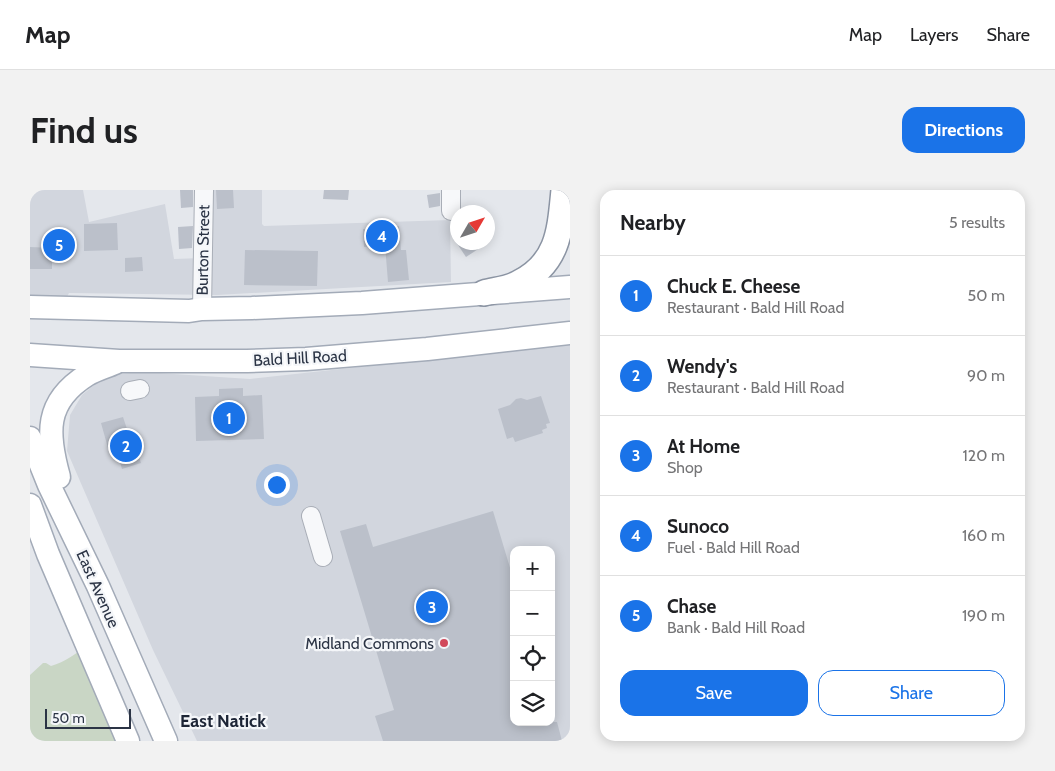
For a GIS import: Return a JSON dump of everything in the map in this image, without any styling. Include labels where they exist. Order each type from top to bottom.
[{"type":"highway","points":[[484,293],[517,284],[536,272],[548,260],[559,232],[564,190]]},
{"type":"main road","points":[[30,307],[189,311],[362,303],[570,286]]},
{"type":"main road","name":"Bald Hill Road","points":[[30,355],[119,361],[306,359],[427,349],[570,333]]},
{"type":"main road","points":[[70,529],[52,455],[50,440],[51,422],[57,404],[70,389],[87,375],[119,361]]},
{"type":"main road","name":"East Avenue","points":[[30,438],[49,485],[98,586],[166,741]]},
{"type":"main road","name":"East Avenue","points":[[30,504],[48,554],[128,741]]},
{"type":"main road","points":[[30,520],[48,554]]},
{"type":"street","name":"Burton Street","points":[[202,309],[204,190]]},
{"type":"street","points":[[451,190],[451,205]]},
{"type":"street","points":[[311,516],[323,557]]},
{"type":"street","points":[[30,532],[48,554]]},
{"type":"shaded area","points":[[30,190],[83,190],[89,222],[165,204],[174,259],[202,258],[205,190],[262,190],[262,224],[264,226],[450,220],[451,282],[217,295],[69,293],[61,308],[30,307]]},
{"type":"shaded area","points":[[570,344],[570,741],[197,741],[153,650],[67,451],[70,415],[82,395],[99,381],[117,374],[143,372],[250,379]]},
{"type":"green space","points":[[88,645],[129,741],[30,741],[30,675],[43,663],[51,666],[56,664],[71,657]]},
{"type":"building","points":[[180,190],[193,190],[193,207],[181,208]]},
{"type":"building","points":[[216,190],[233,190],[234,208],[217,209]]},
{"type":"building","points":[[324,190],[349,190],[348,200],[323,199]]},
{"type":"building","points":[[440,193],[440,206],[429,208],[427,195]]},
{"type":"building","points":[[117,223],[118,250],[84,251],[84,224]]},
{"type":"building","points":[[193,226],[192,248],[179,249],[178,227]]},
{"type":"building","points":[[399,226],[401,250],[406,250],[409,280],[388,282],[385,245],[364,247],[363,229]]},
{"type":"building","points":[[30,247],[52,248],[52,269],[30,269]]},
{"type":"building","points":[[245,250],[318,251],[317,286],[244,285]]},
{"type":"building","points":[[461,250],[477,250],[466,257]]},
{"type":"building","points":[[142,257],[143,271],[125,272],[125,258]]},
{"type":"building","points":[[243,388],[243,396],[262,395],[264,439],[196,441],[195,397],[219,396],[219,389]]},
{"type":"building","points":[[541,396],[550,423],[546,424],[547,428],[542,430],[543,433],[515,442],[513,437],[507,439],[498,409],[510,405],[516,399],[527,400]]},
{"type":"building","points":[[123,417],[128,432],[131,431],[141,463],[122,469],[115,446],[108,448],[101,423]]},
{"type":"building","name":"Midland Commons","points":[[493,511],[510,568],[510,726],[555,726],[555,722],[557,722],[562,741],[383,741],[375,716],[394,710],[340,531],[366,524],[373,547]]},
{"type":"place","name":"Sunoco","points":[[382,236]]},
{"type":"place","name":"Chase","points":[[59,245]]},
{"type":"place","name":"Chuck E. Cheese","points":[[229,418]]},
{"type":"place","name":"Wendy's","points":[[126,446]]},
{"type":"place","name":"At Home","points":[[432,607]]},
{"type":"place","name":"Midland Commons","points":[[444,643]]},
{"type":"district","name":"East Natick","points":[[223,721]]}]
